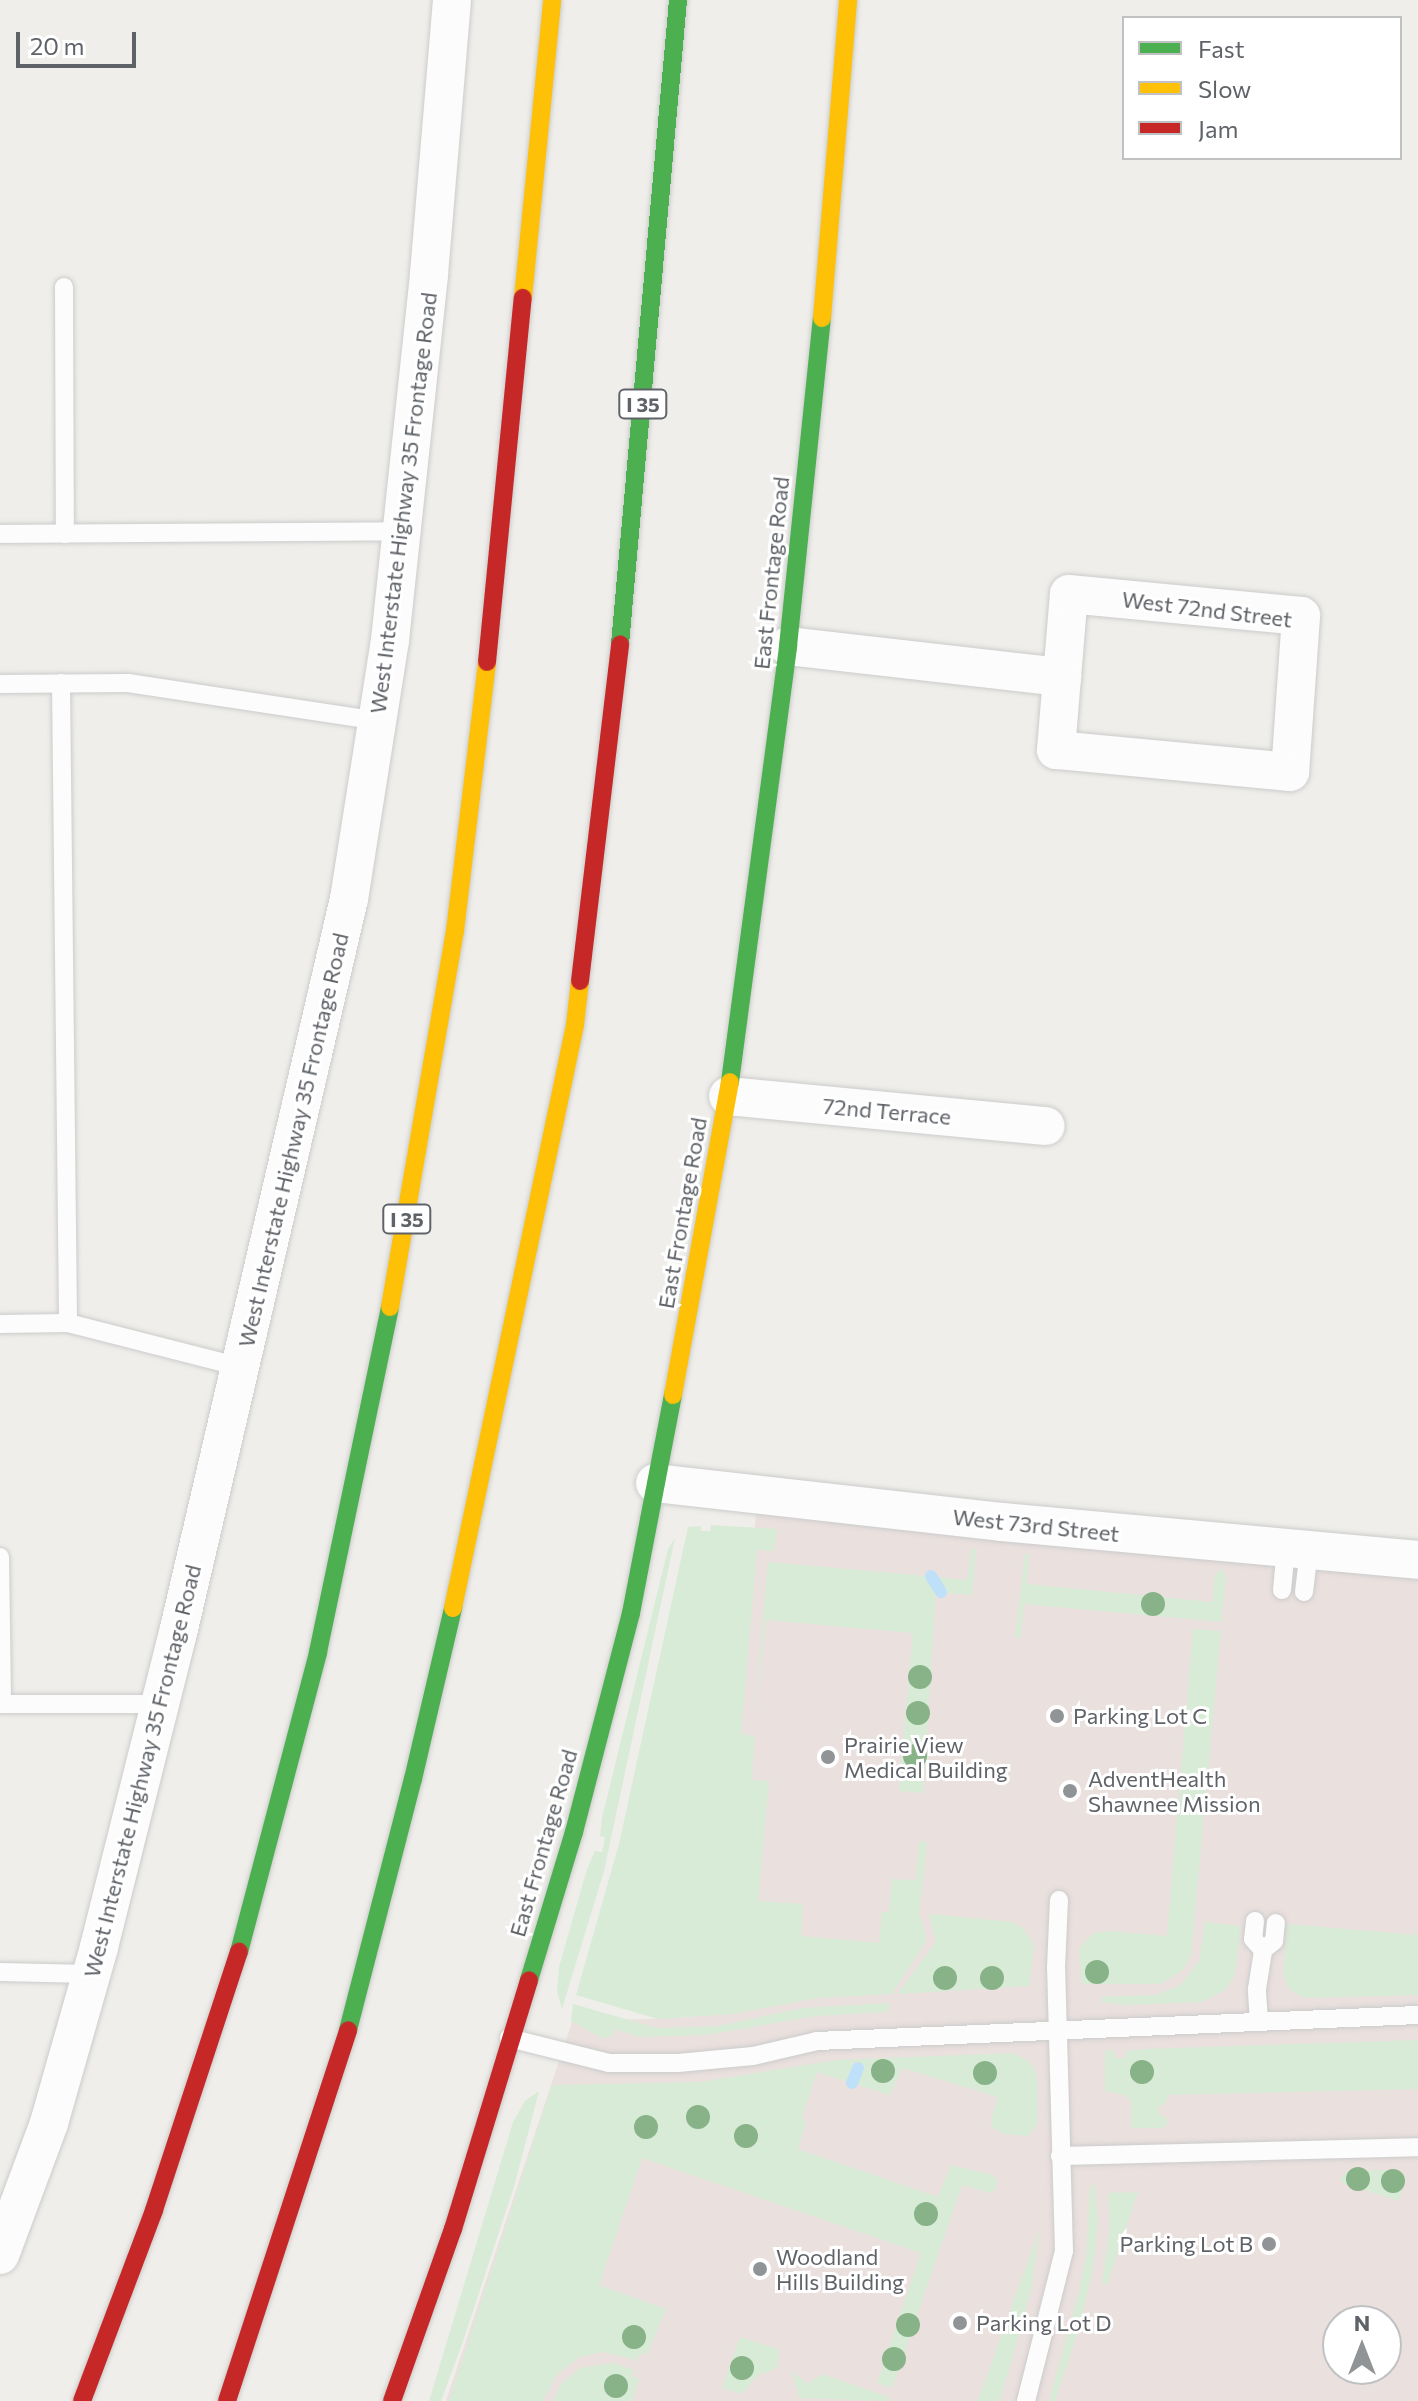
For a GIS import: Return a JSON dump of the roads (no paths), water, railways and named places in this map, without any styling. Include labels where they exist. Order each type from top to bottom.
[{"type":"main road","name":"I 35","points":[[82,2401],[154,2210],[242,1943],[318,1652],[399,1262],[455,931],[492,620],[552,0]]},
{"type":"main road","name":"I 35","points":[[227,2401],[346,2036],[413,1779],[487,1460],[573,1040],[626,595],[678,0]]},
{"type":"main road","name":"East Frontage Road","points":[[392,2401],[453,2229],[574,1832],[631,1613],[728,1096],[788,646],[831,228],[848,0]]},
{"type":"street","name":"West Interstate Highway 35 Frontage Road","points":[[0,2255],[49,2123],[91,1974],[160,1704],[349,899],[378,721],[401,531],[429,274],[452,0]]},
{"type":"street","name":"West 72nd Street","points":[[1069,594],[1301,616],[1290,772],[1056,750],[1062,677],[1069,594]]},
{"type":"street","points":[[788,646],[1062,677]]},
{"type":"street","name":"72nd Terrace","points":[[728,1096],[1046,1126]]},
{"type":"street","name":"West 73rd Street","points":[[655,1483],[1002,1522],[1418,1560]]},
{"type":"lane","points":[[64,287],[65,534]]},
{"type":"lane","points":[[0,534],[401,531]]},
{"type":"lane","points":[[61,683],[68,1323]]},
{"type":"lane","points":[[0,684],[128,683],[378,721]]},
{"type":"lane","points":[[0,1324],[68,1323],[240,1367]]},
{"type":"lane","points":[[1282,1590],[1298,1549]]},
{"type":"lane","points":[[1298,1549],[1304,1592]]},
{"type":"lane","points":[[0,1557],[1,1704],[160,1704]]},
{"type":"lane","points":[[1026,2401],[1064,2251],[1056,1968],[1059,1900]]},
{"type":"lane","points":[[1255,1921],[1253,1939],[1263,1950]]},
{"type":"lane","points":[[1259,2021],[1257,1989],[1263,1950],[1274,1941],[1276,1923]]},
{"type":"lane","points":[[0,1972],[91,1974]]},
{"type":"lane","points":[[509,2038],[609,2063],[678,2063],[753,2056],[817,2041],[1418,2015]]},
{"type":"lane","points":[[1060,2156],[1418,2147]]},
{"type":"waterway","points":[[931,1576],[941,1592]]},
{"type":"waterway","points":[[852,2083],[858,2068]]},
{"type":"place","name":"Parking Lot C","points":[[1057,1716]]},
{"type":"place","name":"Prairie View Medical Building","points":[[828,1757]]},
{"type":"place","name":"AdventHealth Shawnee Mission","points":[[1070,1791]]},
{"type":"place","name":"Parking Lot B","points":[[1269,2244]]},
{"type":"place","name":"Woodland Hills Building","points":[[760,2269]]},
{"type":"place","name":"Parking Lot D","points":[[960,2323]]}]
